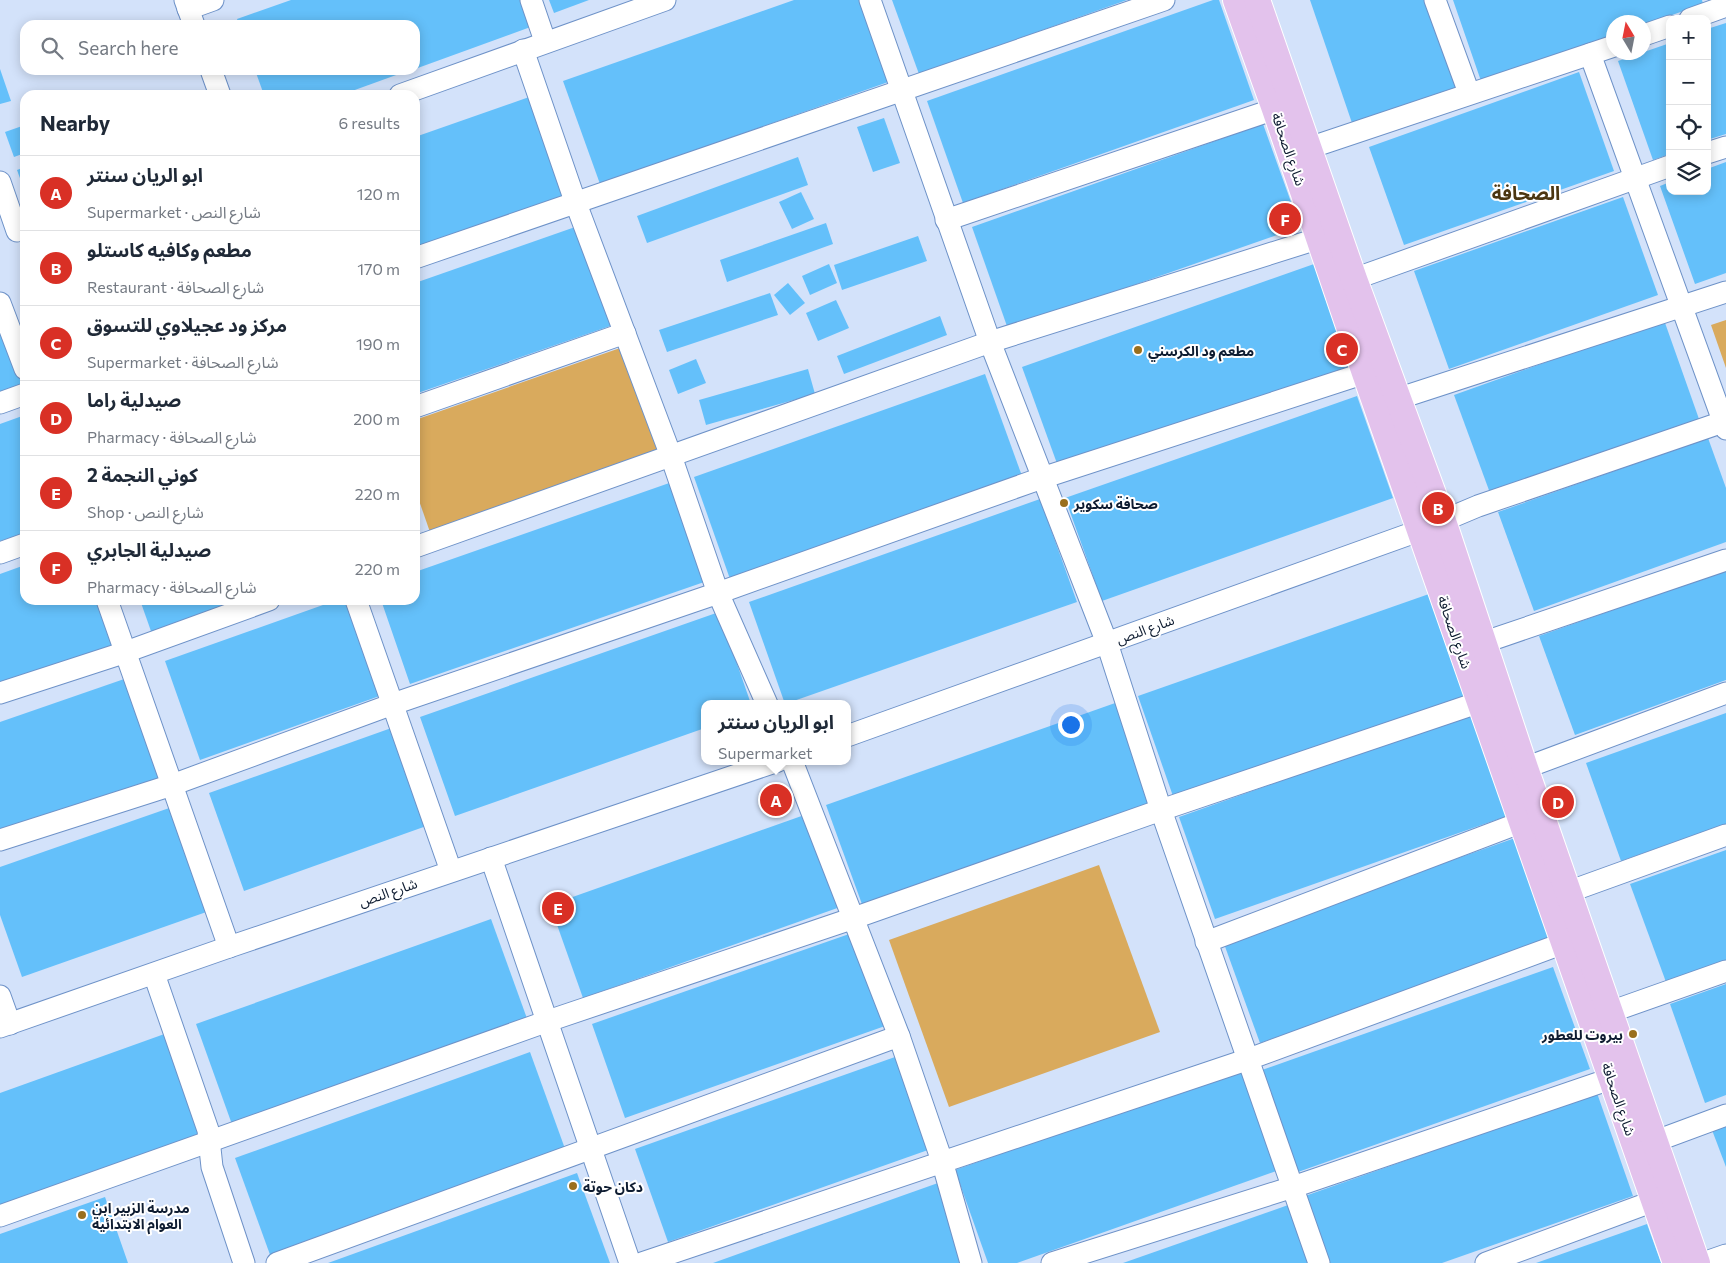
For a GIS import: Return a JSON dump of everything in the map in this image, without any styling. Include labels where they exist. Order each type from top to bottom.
[{"type":"main road","name":"شارع الصحافة","points":[[1236,0],[1276,109],[1365,373],[1482,643],[1656,1141],[1696,1263]]},
{"type":"main road","name":"شارع الصحافة","points":[[1257,0],[1397,399],[1480,702],[1613,1078],[1676,1263]]},
{"type":"street","points":[[189,11],[213,0]]},
{"type":"street","points":[[532,0],[545,41]]},
{"type":"street","points":[[414,90],[545,41],[665,0]]},
{"type":"street","points":[[870,0],[990,342],[1107,643],[1206,942],[1249,1059],[1319,1263]]},
{"type":"street","points":[[420,256],[1164,0]]},
{"type":"street","points":[[1435,0],[1470,93]]},
{"type":"street","points":[[1698,15],[1719,5]]},
{"type":"street","points":[[1651,33],[1666,27]]},
{"type":"street","points":[[1309,148],[1606,49]]},
{"type":"street","points":[[523,50],[575,202],[671,456],[718,593],[765,700]]},
{"type":"street","points":[[1590,54],[1725,424]]},
{"type":"street","points":[[213,75],[218,90]]},
{"type":"street","points":[[946,220],[1276,109]]},
{"type":"street","points":[[1711,152],[1726,147]]},
{"type":"street","points":[[1354,279],[1666,167]]},
{"type":"street","points":[[0,182],[14,232]]},
{"type":"street","points":[[420,545],[990,342],[1320,238]]},
{"type":"street","points":[[1397,399],[1726,292]]},
{"type":"street","points":[[0,303],[20,356]]},
{"type":"street","points":[[420,405],[625,333]]},
{"type":"street","points":[[0,840],[172,785],[393,704],[718,593],[1042,478],[1365,373]]},
{"type":"street","points":[[0,403],[20,396]]},
{"type":"street","name":"شارع النص","points":[[851,735],[1432,525],[1478,506],[1725,424]]},
{"type":"street","points":[[0,553],[20,546]]},
{"type":"street","points":[[1482,643],[1726,560]]},
{"type":"street","points":[[109,605],[229,947]]},
{"type":"street","points":[[0,693],[124,653],[256,605]]},
{"type":"street","points":[[358,605],[451,871]]},
{"type":"street","points":[[1525,768],[1726,693]]},
{"type":"street","points":[[0,1216],[548,1021],[854,918],[1161,810],[1480,702]]},
{"type":"street","name":"شارع النص","points":[[5,1026],[229,947],[766,765]]},
{"type":"street","points":[[794,765],[899,1036],[942,1161],[972,1263]]},
{"type":"street","points":[[1206,942],[1522,822]]},
{"type":"street","points":[[1568,892],[1726,836]]},
{"type":"street","points":[[491,858],[593,1149],[630,1263]]},
{"type":"street","points":[[642,1263],[1249,1059],[1564,943]]},
{"type":"street","points":[[1610,1012],[1726,971]]},
{"type":"street","points":[[154,974],[208,1130],[212,1167],[244,1263]]},
{"type":"street","points":[[0,996],[5,1026]]},
{"type":"street","points":[[277,1263],[899,1036]]},
{"type":"street","points":[[1052,1263],[1293,1187],[1613,1078]]},
{"type":"street","points":[[1656,1141],[1726,1115]]},
{"type":"street","points":[[1486,1263],[1654,1201]]},
{"type":"street","points":[[1703,1263],[1726,1255]]},
{"type":"shaded area","points":[[1726,320],[1726,368],[1711,325]]},
{"type":"shaded area","points":[[623,347],[661,454],[431,535],[420,503],[420,418]]},
{"type":"shaded area","points":[[1099,865],[1160,1032],[949,1107],[889,940]]},
{"type":"building","points":[[291,0],[528,0],[536,25],[420,67],[420,20],[237,19]]},
{"type":"building","points":[[549,0],[589,0],[554,13]]},
{"type":"building","points":[[794,0],[863,0],[891,81],[600,184],[563,81]]},
{"type":"building","points":[[892,0],[1127,0],[919,74]]},
{"type":"building","points":[[1213,0],[1219,0],[1254,100],[963,203],[927,101]]},
{"type":"building","points":[[1310,0],[1427,0],[1457,87],[1352,123]]},
{"type":"building","points":[[1453,0],[1702,0],[1703,4],[1672,15],[1666,15],[1666,17],[1651,23],[1651,15],[1606,15],[1606,38],[1481,81]]},
{"type":"building","points":[[1726,23],[1726,134],[1711,139],[1711,60],[1711,28]]},
{"type":"building","points":[[1666,44],[1666,155],[1653,160],[1618,61],[1651,60],[1651,50]]},
{"type":"building","points":[[0,69],[11,101],[0,104]]},
{"type":"building","points":[[1579,72],[1614,171],[1404,245],[1369,147]]},
{"type":"building","points":[[257,75],[396,75],[355,90],[262,90]]},
{"type":"building","points":[[532,96],[567,195],[420,246],[420,135]]},
{"type":"building","points":[[884,118],[900,163],[873,172],[857,127]]},
{"type":"building","points":[[1263,124],[1300,227],[1008,329],[972,227]]},
{"type":"building","points":[[20,127],[20,155],[14,157],[5,132]]},
{"type":"building","points":[[798,157],[808,185],[647,243],[637,216]]},
{"type":"building","points":[[1726,162],[1726,273],[1695,284],[1660,186],[1666,184],[1666,195],[1711,195],[1711,168]]},
{"type":"building","points":[[801,192],[814,219],[792,229],[779,202]]},
{"type":"building","points":[[1623,197],[1658,295],[1449,369],[1414,271]]},
{"type":"building","points":[[826,223],[833,244],[727,282],[720,260]]},
{"type":"building","points":[[578,226],[613,325],[420,392],[420,281]]},
{"type":"building","points":[[918,236],[927,261],[842,290],[834,265]]},
{"type":"building","points":[[829,264],[837,283],[810,295],[802,276]]},
{"type":"building","points":[[1314,264],[1350,366],[1059,469],[1022,367]]},
{"type":"building","points":[[788,283],[805,303],[790,315],[774,295]]},
{"type":"building","points":[[770,293],[778,315],[667,352],[659,330]]},
{"type":"building","points":[[0,294],[20,350],[20,393],[0,400]]},
{"type":"building","points":[[836,300],[849,328],[818,341],[806,313]]},
{"type":"building","points":[[940,316],[947,335],[844,374],[837,356]]},
{"type":"building","points":[[1664,320],[1699,419],[1490,493],[1454,395]]},
{"type":"building","points":[[696,359],[706,383],[678,394],[669,370]]},
{"type":"building","points":[[808,369],[815,394],[706,425],[699,400]]},
{"type":"building","points":[[985,374],[1022,476],[730,579],[694,477]]},
{"type":"building","points":[[1357,396],[1393,498],[1102,601],[1065,498]]},
{"type":"building","points":[[20,417],[20,535],[0,541],[0,424]]},
{"type":"building","points":[[1708,438],[1726,488],[1726,542],[1534,611],[1498,512]]},
{"type":"building","points":[[675,481],[710,580],[410,684],[383,605],[420,605],[420,570]]},
{"type":"building","points":[[1040,499],[1077,602],[796,700],[784,700],[749,602]]},
{"type":"building","points":[[20,567],[20,605],[112,605],[126,647],[0,691],[0,574]]},
{"type":"building","points":[[1726,570],[1726,680],[1575,735],[1539,636]]},
{"type":"building","points":[[1429,594],[1466,696],[1174,799],[1138,696]]},
{"type":"building","points":[[142,605],[234,605],[152,634]]},
{"type":"building","points":[[323,605],[357,605],[388,693],[200,760],[165,661]]},
{"type":"building","points":[[719,612],[750,700],[701,700],[701,729],[455,816],[420,717]]},
{"type":"building","points":[[130,677],[167,781],[0,840],[0,722]]},
{"type":"building","points":[[1118,702],[1154,804],[863,907],[826,805]]},
{"type":"building","points":[[1726,713],[1726,824],[1621,861],[1586,763]]},
{"type":"building","points":[[1470,714],[1507,816],[1215,919],[1179,817]]},
{"type":"building","points":[[397,726],[432,824],[244,891],[209,793]]},
{"type":"building","points":[[175,806],[212,910],[22,977],[0,915],[0,867]]},
{"type":"building","points":[[810,813],[843,906],[583,998],[550,905]]},
{"type":"building","points":[[1515,838],[1551,941],[1260,1043],[1223,941]]},
{"type":"building","points":[[1726,850],[1726,961],[1666,982],[1630,884]]},
{"type":"building","points":[[491,919],[529,1024],[234,1130],[196,1024]]},
{"type":"building","points":[[852,933],[885,1026],[625,1118],[592,1024]]},
{"type":"building","points":[[1553,967],[1590,1069],[1298,1172],[1262,1070]]},
{"type":"building","points":[[1726,984],[1726,1095],[1705,1103],[1670,1004]]},
{"type":"building","points":[[170,1032],[208,1137],[0,1211],[0,1093]]},
{"type":"building","points":[[530,1052],[568,1157],[273,1263],[235,1158]]},
{"type":"building","points":[[895,1057],[928,1150],[668,1242],[635,1149]]},
{"type":"building","points":[[1246,1067],[1282,1169],[1017,1263],[988,1263],[955,1170]]},
{"type":"building","points":[[1597,1093],[1633,1196],[1442,1263],[1329,1263],[1305,1196]]},
{"type":"building","points":[[1726,1125],[1726,1167],[1712,1130]]},
{"type":"building","points":[[577,1173],[610,1263],[328,1263]]},
{"type":"building","points":[[938,1183],[967,1263],[713,1263]]},
{"type":"building","name":"مدرسة الزبير ابن العوام الابتدائية","points":[[105,1197],[128,1263],[0,1263],[0,1234]]},
{"type":"building","points":[[1291,1204],[1312,1263],[1123,1263]]},
{"type":"building","points":[[1647,1224],[1661,1263],[1536,1263]]},
{"type":"place","name":"صيدلية الجابري","points":[[1285,219]]},
{"type":"place","name":"مركز ود عجيلاوي للتسوق","points":[[1342,349]]},
{"type":"place","name":"مطعم ود الكرسني","points":[[1138,350]]},
{"type":"place","name":"صحافة سكوير","points":[[1064,503]]},
{"type":"place","name":"مطعم وكافيه كاستلو","points":[[1438,508]]},
{"type":"place","name":"ابو الريان سنتر","points":[[776,800]]},
{"type":"place","name":"صيدلية راما","points":[[1558,802]]},
{"type":"place","name":"كوني النجمة 2","points":[[558,908]]},
{"type":"place","name":"بيروت للعطور","points":[[1633,1034]]},
{"type":"place","name":"دكان حوتة","points":[[573,1186]]},
{"type":"place","name":"مدرسة الزبير ابن العوام الابتدائية","points":[[82,1215]]},
{"type":"district","name":"الصحافة","points":[[1526,192]]}]
